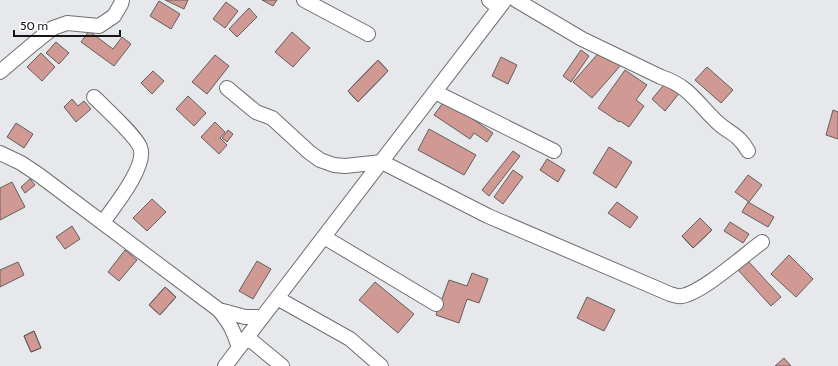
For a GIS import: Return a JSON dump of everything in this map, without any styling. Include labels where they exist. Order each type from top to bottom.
[{"type":"street","points":[[0,72],[53,28],[67,23],[99,26],[114,16],[122,4],[122,0]]},
{"type":"street","points":[[304,0],[368,34]]},
{"type":"street","points":[[516,0],[582,39],[661,77],[674,81],[687,89],[724,129],[743,141],[748,151]]},
{"type":"street","points":[[225,366],[435,92],[498,3]]},
{"type":"street","points":[[227,88],[256,112],[272,118],[309,152],[320,160],[334,165],[345,166],[382,162],[488,216],[680,297],[691,294],[703,287],[762,242]]},
{"type":"street","points":[[435,92],[554,150]]},
{"type":"street","points":[[94,97],[132,135],[140,147],[142,158],[129,186],[103,222]]},
{"type":"street","points":[[0,153],[21,163],[39,175],[103,222],[219,310],[229,322],[234,333],[243,342],[282,366]]},
{"type":"street","points":[[324,237],[436,304]]},
{"type":"street","points":[[277,298],[350,339],[381,366]]},
{"type":"street","points":[[219,310],[233,315],[262,318]]},
{"type":"building","points":[[165,0],[188,0],[184,9]]},
{"type":"building","points":[[262,0],[277,0],[273,6]]},
{"type":"building","points":[[159,1],[180,14],[171,29],[150,16]]},
{"type":"building","points":[[226,2],[238,11],[225,28],[213,19]]},
{"type":"building","points":[[249,8],[257,17],[237,37],[229,29]]},
{"type":"building","points":[[89,31],[113,49],[122,37],[131,44],[114,66],[81,42]]},
{"type":"building","points":[[292,32],[310,48],[293,67],[275,52]]},
{"type":"building","points":[[56,42],[69,53],[59,64],[46,53]]},
{"type":"building","points":[[602,49],[621,65],[592,98],[573,82]]},
{"type":"building","points":[[581,50],[589,56],[571,82],[563,76]]},
{"type":"building","points":[[41,53],[55,67],[42,81],[27,67]]},
{"type":"building","points":[[215,55],[229,66],[207,94],[192,82]]},
{"type":"building","points":[[501,57],[517,65],[508,84],[492,76]]},
{"type":"building","points":[[378,60],[388,71],[358,102],[348,91]]},
{"type":"building","points":[[378,60],[388,71],[358,102],[348,91]]},
{"type":"building","points":[[707,67],[733,90],[721,103],[695,80]]},
{"type":"building","points":[[625,70],[647,85],[636,100],[644,106],[629,127],[598,108]]},
{"type":"building","points":[[153,71],[164,81],[152,94],[141,83]]},
{"type":"building","points":[[668,80],[681,91],[665,111],[652,99]]},
{"type":"building","points":[[188,96],[206,113],[194,126],[176,109]]},
{"type":"building","points":[[72,99],[78,106],[84,101],[91,109],[76,122],[64,107]]},
{"type":"building","points":[[445,100],[493,133],[487,142],[474,133],[470,139],[434,115]]},
{"type":"building","points":[[833,110],[838,112],[838,139],[826,135]]},
{"type":"building","points":[[215,122],[225,132],[220,138],[227,145],[219,154],[201,137]]},
{"type":"building","points":[[16,123],[33,134],[24,148],[7,137]]},
{"type":"building","points":[[429,129],[476,155],[464,175],[418,150]]},
{"type":"building","points":[[228,130],[233,134],[227,142],[222,138]]},
{"type":"building","points":[[609,147],[632,162],[616,188],[593,173]]},
{"type":"building","points":[[513,151],[520,156],[489,196],[482,190]]},
{"type":"building","points":[[547,159],[565,170],[558,182],[540,170]]},
{"type":"building","points":[[513,170],[523,177],[503,204],[494,197]]},
{"type":"building","points":[[748,175],[762,185],[749,202],[735,192]]},
{"type":"building","points":[[30,179],[35,185],[25,193],[21,187]]},
{"type":"building","points":[[12,182],[25,207],[0,220],[0,188]]},
{"type":"building","points":[[152,199],[166,212],[147,231],[133,218]]},
{"type":"building","points":[[617,202],[638,217],[630,228],[608,213]]},
{"type":"building","points":[[748,202],[774,217],[768,227],[742,212]]},
{"type":"building","points":[[700,218],[712,230],[693,248],[682,236]]},
{"type":"building","points":[[700,218],[712,230],[693,248],[682,236]]},
{"type":"building","points":[[730,222],[749,234],[743,243],[724,231]]},
{"type":"building","points":[[72,226],[80,239],[65,249],[56,237]]},
{"type":"building","points":[[125,250],[137,260],[119,281],[108,272]]},
{"type":"building","points":[[789,255],[813,279],[796,297],[771,274]]},
{"type":"building","points":[[257,261],[271,269],[253,299],[239,291]]},
{"type":"building","points":[[748,261],[781,297],[771,306],[738,270]]},
{"type":"building","points":[[18,262],[24,275],[0,287],[0,270]]},
{"type":"building","points":[[472,273],[488,279],[479,303],[467,299],[459,323],[436,315],[449,280],[467,286]]},
{"type":"building","points":[[375,282],[414,314],[398,333],[359,300]]},
{"type":"building","points":[[165,287],[176,297],[160,315],[149,305]]},
{"type":"building","points":[[165,287],[176,297],[160,315],[149,305]]},
{"type":"building","points":[[587,297],[615,310],[604,331],[577,318]]},
{"type":"building","points":[[34,331],[41,348],[31,352],[24,336]]},
{"type":"building","points":[[34,331],[41,348],[31,352],[24,336]]},
{"type":"building","points":[[784,358],[791,366],[775,366]]}]
